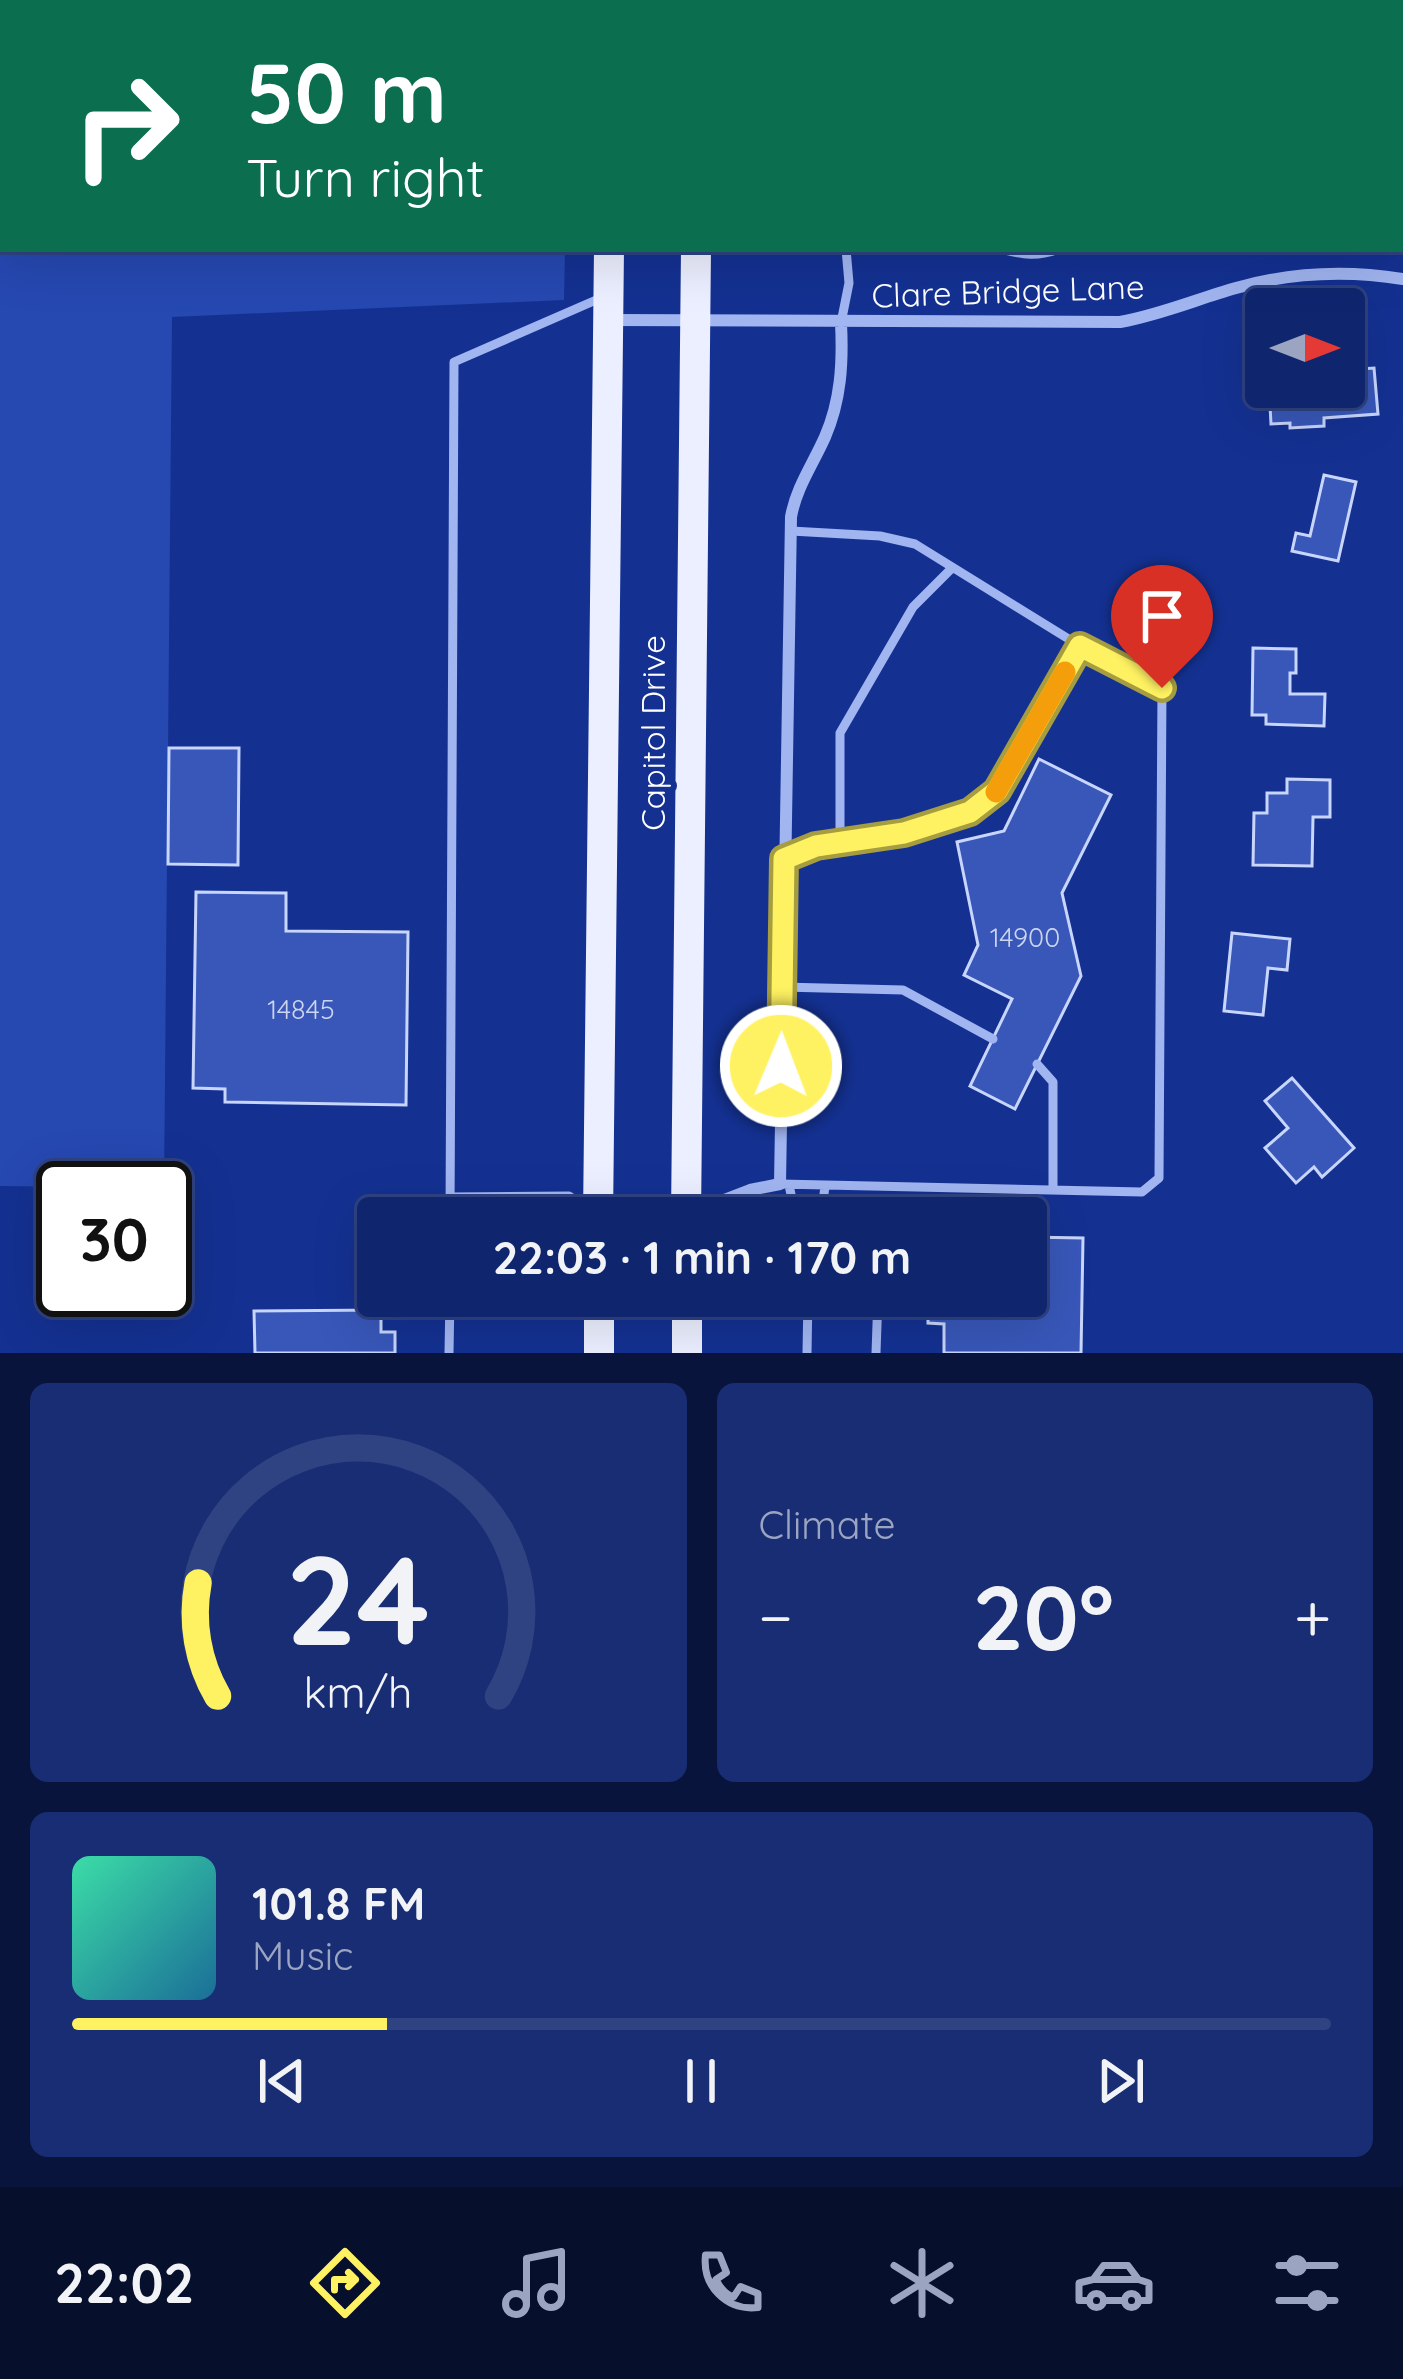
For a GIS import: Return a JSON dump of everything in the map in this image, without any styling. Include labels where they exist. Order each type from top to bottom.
[{"type":"main road","name":"Capitol Drive","points":[[597,1197],[609,252]]},
{"type":"main road","name":"Capitol Drive","points":[[686,1197],[696,252]]},
{"type":"main road","points":[[599,1317],[599,1353]]},
{"type":"main road","points":[[687,1317],[688,1353]]},
{"type":"street","name":"Clare Bridge Lane","points":[[608,307],[695,320],[1120,322],[1270,279],[1309,273],[1403,279]]},
{"type":"street","points":[[733,1197],[784,1184],[782,987],[790,531],[794,499],[837,403],[841,323]]},
{"type":"lane","points":[[841,323],[849,283],[846,252]]},
{"type":"lane","points":[[1012,252],[1050,252]]},
{"type":"lane","points":[[570,1197],[450,1197],[454,362],[608,307]]},
{"type":"lane","points":[[789,1197],[784,1184],[1142,1192],[1159,1178],[1162,688],[1080,646],[915,544],[880,536],[790,531]]},
{"type":"lane","points":[[840,842],[840,733],[913,607],[951,569]]},
{"type":"lane","points":[[784,859],[816,846],[904,833],[970,812],[997,791],[1080,646]]},
{"type":"lane","points":[[782,987],[903,990],[993,1039]]},
{"type":"lane","points":[[1037,1064],[1053,1082],[1053,1190]]},
{"type":"lane","points":[[823,1197],[825,1186]]},
{"type":"lane","points":[[449,1353],[450,1317]]},
{"type":"lane","points":[[807,1353],[808,1317]]},
{"type":"lane","points":[[876,1353],[877,1317]]},
{"type":"shaded area","points":[[0,252],[565,252],[564,300],[172,317],[164,1161],[36,1161],[36,1186],[0,1186]]},
{"type":"building","points":[[1374,368],[1378,414],[1324,418],[1324,426],[1271,424],[1270,408],[1365,408],[1365,369]]},
{"type":"building","points":[[1324,475],[1356,482],[1338,561],[1292,551],[1296,533],[1310,536]]},
{"type":"building","points":[[1253,648],[1296,649],[1290,694],[1325,694],[1324,726],[1266,724],[1266,715],[1252,715]]},
{"type":"building","points":[[169,748],[239,748],[238,865],[168,864]]},
{"type":"building","points":[[1039,759],[1111,795],[1062,893],[1081,976],[1015,1109],[970,1086],[1012,999],[964,975],[978,945],[957,842],[1004,831]]},
{"type":"building","points":[[1287,779],[1330,780],[1330,817],[1313,817],[1312,866],[1253,865],[1254,813],[1267,813],[1267,793],[1287,793]]},
{"type":"building","points":[[196,892],[286,893],[286,931],[408,932],[406,1105],[225,1102],[225,1089],[193,1088]]},
{"type":"building","points":[[1232,933],[1290,939],[1287,970],[1268,968],[1263,1015],[1224,1011]]},
{"type":"building","points":[[1292,1078],[1354,1148],[1322,1177],[1314,1167],[1296,1183],[1265,1148],[1288,1128],[1265,1101]]},
{"type":"building","points":[[1047,1237],[1083,1238],[1081,1353],[944,1353],[944,1324],[928,1323],[928,1317],[1047,1317]]},
{"type":"building","points":[[357,1310],[357,1317],[381,1317],[381,1332],[395,1332],[395,1353],[255,1353],[254,1311]]},
{"type":"slow traffic","points":[[996,792],[1065,672]]},
{"type":"route","points":[[781,1066],[784,859],[816,846],[904,833],[970,812],[997,791],[1080,646],[1162,688]]}]
